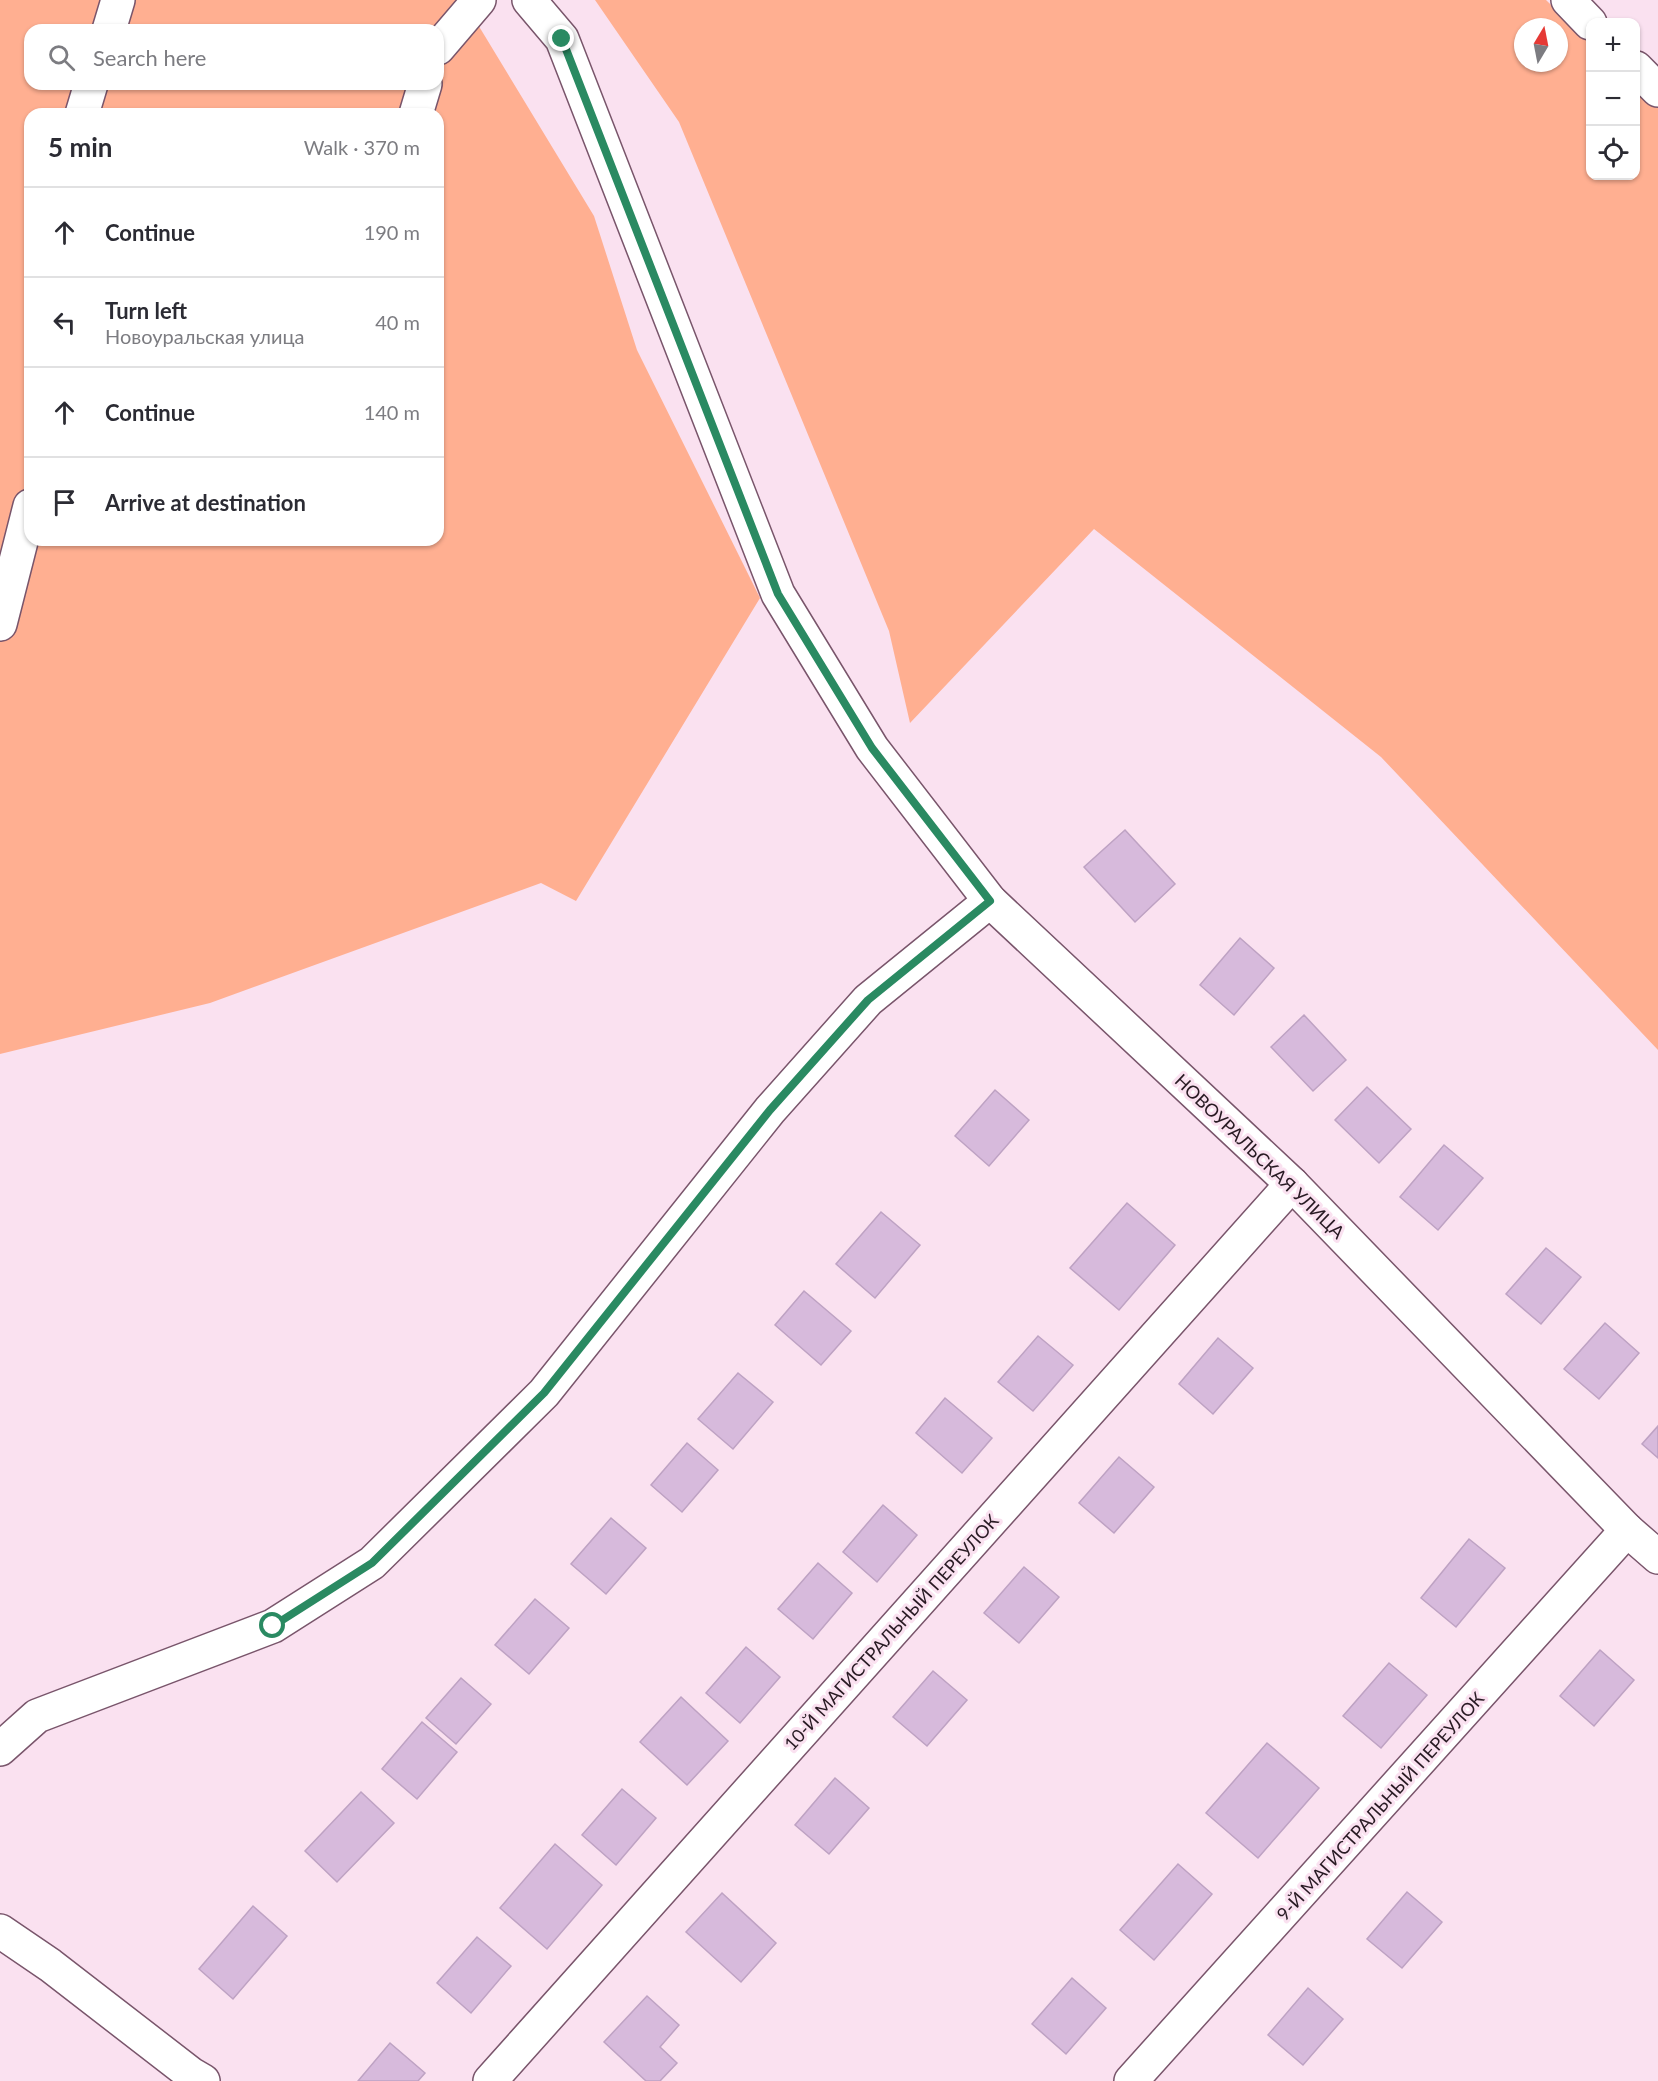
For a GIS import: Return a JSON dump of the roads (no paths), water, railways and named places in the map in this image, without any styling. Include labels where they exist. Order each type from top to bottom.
[{"type":"street","points":[[111,24],[118,0]]},
{"type":"street","points":[[444,41],[478,0]]},
{"type":"street","name":"НОВОУРАЛЬСКАЯ УЛИЦА","points":[[529,0],[562,39],[778,594],[872,748],[990,901],[1292,1184],[1627,1530],[1658,1557]]},
{"type":"street","points":[[1568,0],[1586,19]]},
{"type":"street","points":[[1639,72],[1658,90]]},
{"type":"street","points":[[84,108],[89,90]]},
{"type":"street","points":[[418,108],[423,90]]},
{"type":"street","points":[[0,624],[24,530]]},
{"type":"street","points":[[0,1749],[38,1716],[273,1626],[372,1563],[544,1393],[770,1110],[868,1000],[990,901]]},
{"type":"street","name":"10-Й МАГИСТРАЛЬНЫЙ ПЕРЕУЛОК","points":[[490,2081],[1292,1184]]},
{"type":"street","name":"9-Й МАГИСТРАЛЬНЫЙ ПЕРЕУЛОК","points":[[1131,2081],[1627,1530]]},
{"type":"street","points":[[0,1931],[50,1965],[203,2081]]}]
